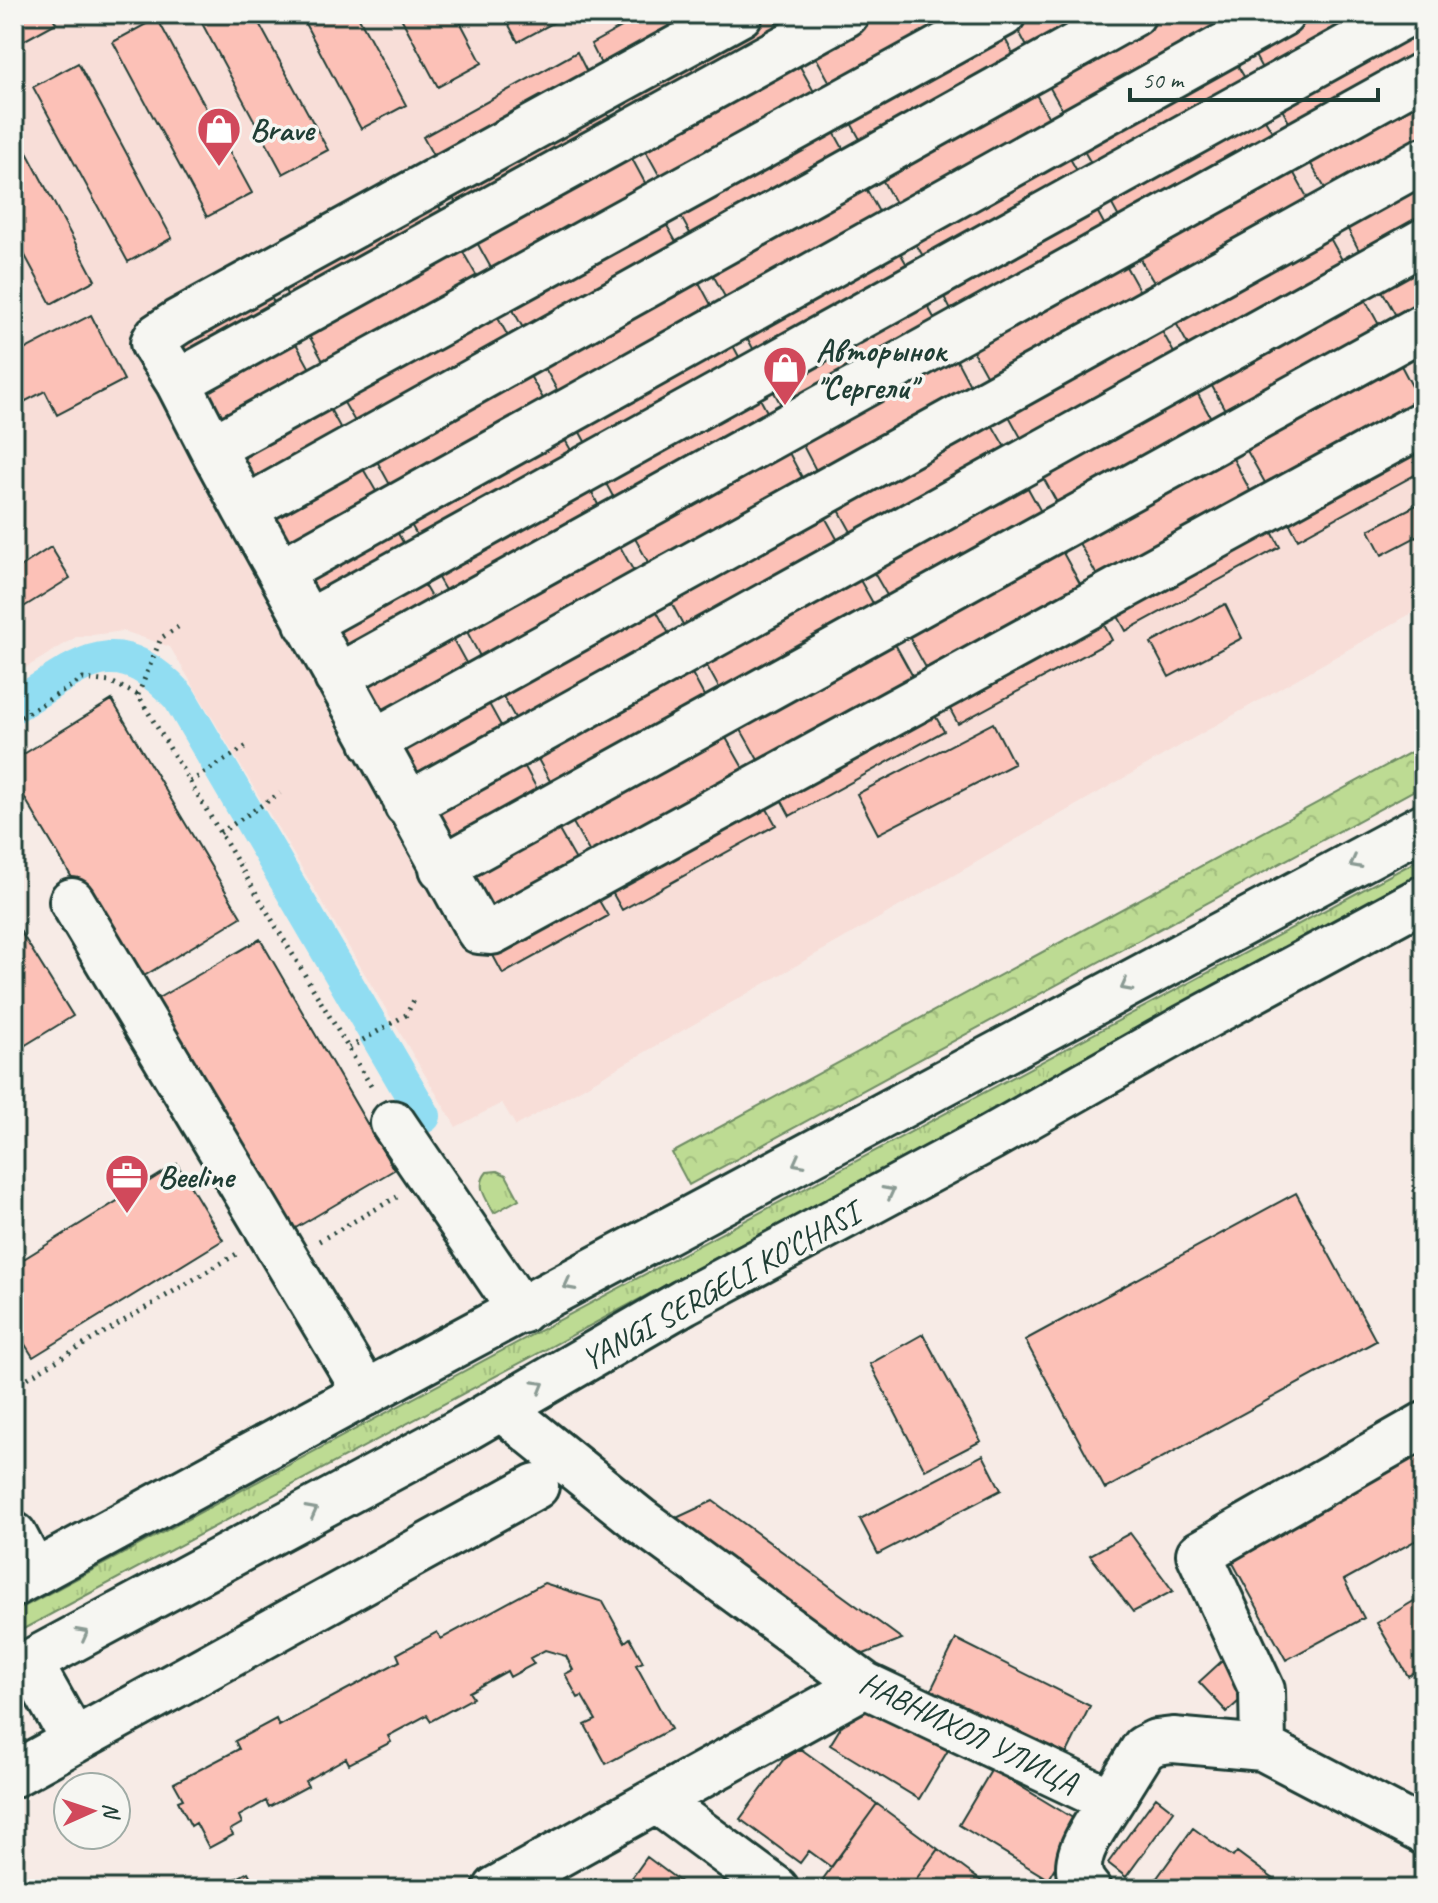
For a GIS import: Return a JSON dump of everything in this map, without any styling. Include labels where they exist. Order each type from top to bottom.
[{"type":"main road","points":[[740,14],[178,322],[157,336],[153,343],[178,382],[307,623],[479,931],[492,932],[1424,423]]},
{"type":"main road","points":[[178,382],[846,14]]},
{"type":"main road","points":[[212,448],[1003,14]]},
{"type":"main road","points":[[245,509],[1133,14]]},
{"type":"main road","points":[[280,572],[1282,14]]},
{"type":"main road","points":[[307,623],[1407,14]]},
{"type":"main road","points":[[337,677],[1424,74]]},
{"type":"main road","points":[[373,742],[1424,160]]},
{"type":"main road","points":[[407,805],[1424,241]]},
{"type":"main road","points":[[442,868],[1424,326]]},
{"type":"main road","points":[[14,1535],[24,1578],[1424,826]]},
{"type":"main road","name":"YANGI SERGELI KO'CHASI","points":[[22,1667],[501,1408],[684,1302],[1424,898]]},
{"type":"main road","points":[[72,901],[366,1393]]},
{"type":"main road","points":[[393,1123],[521,1311]]},
{"type":"main road","name":"НАВНИХОЛ УЛИЦА","points":[[501,1408],[641,1521],[865,1685],[1111,1801],[1144,1748],[1156,1742],[1173,1740],[1263,1748],[1424,1832]]},
{"type":"main road","points":[[1263,1748],[1262,1690],[1199,1554],[1424,1425]]},
{"type":"main road","points":[[14,1774],[536,1486]]},
{"type":"main road","points":[[22,1667],[74,1741]]},
{"type":"main road","points":[[496,1889],[865,1685]]},
{"type":"main road","points":[[657,1801],[776,1889]]},
{"type":"main road","points":[[1088,1889],[1081,1882],[1078,1866],[1081,1853],[1111,1801]]},
{"type":"path","points":[[138,695],[161,638],[178,627]]},
{"type":"path","points":[[14,721],[83,679],[111,682],[138,695],[393,1123]]},
{"type":"path","points":[[190,782],[250,744]]},
{"type":"path","points":[[220,833],[280,793]]},
{"type":"path","points":[[349,1049],[406,1015],[414,1000]]},
{"type":"path","points":[[14,1386],[279,1247],[431,1179]]},
{"type":"shaded area","points":[[14,14],[1424,14],[1424,606],[516,1126],[502,1103],[456,1127],[170,647],[124,631],[76,637],[14,675]]},
{"type":"green space","points":[[1424,745],[1424,785],[689,1185],[672,1153]]},
{"type":"green space","points":[[1424,857],[1424,879],[14,1634],[14,1612]]},
{"type":"green space","points":[[497,1171],[506,1175],[519,1199],[494,1213],[483,1192],[482,1182],[487,1172]]},
{"type":"building","points":[[14,14],[51,14],[56,23],[14,46]]},
{"type":"building","points":[[197,14],[254,14],[328,150],[283,174]]},
{"type":"building","points":[[300,14],[357,14],[406,105],[361,129]]},
{"type":"building","points":[[399,14],[456,14],[482,63],[438,87]]},
{"type":"building","points":[[503,14],[560,14],[562,18],[518,42]]},
{"type":"building","points":[[645,14],[702,14],[603,68],[591,44]]},
{"type":"building","points":[[759,14],[772,14],[782,33],[628,118],[615,94]]},
{"type":"building","points":[[882,14],[971,14],[834,90],[813,52]]},
{"type":"building","points":[[1027,14],[1117,14],[1034,60],[1014,22]]},
{"type":"building","points":[[1169,14],[1210,14],[1221,34],[1068,120],[1046,81]]},
{"type":"building","points":[[1321,14],[1378,14],[1266,76],[1253,52]]},
{"type":"building","points":[[157,18],[252,193],[207,217],[113,42]]},
{"type":"building","points":[[1424,27],[1424,59],[1294,131],[1280,106]]},
{"type":"building","points":[[1000,29],[1020,67],[867,152],[846,114]]},
{"type":"building","points":[[577,52],[589,76],[436,161],[423,137]]},
{"type":"building","points":[[797,61],[818,99],[664,184],[643,146]]},
{"type":"building","points":[[1235,61],[1249,85],[1095,170],[1081,146]]},
{"type":"building","points":[[78,63],[172,238],[128,262],[33,87]]},
{"type":"building","points":[[1033,89],[1054,127],[900,212],[879,174]]},
{"type":"building","points":[[1424,95],[1424,145],[1330,197],[1308,159]]},
{"type":"building","points":[[601,102],[614,126],[460,211],[447,186]]},
{"type":"building","points":[[1263,116],[1277,140],[1123,225],[1110,201]]},
{"type":"building","points":[[829,123],[850,161],[697,246],[676,208]]},
{"type":"building","points":[[14,128],[95,280],[51,304],[14,235]]},
{"type":"building","points":[[629,153],[650,192],[496,277],[475,239]]},
{"type":"building","points":[[1067,153],[1081,178],[927,263],[913,239]]},
{"type":"building","points":[[1291,168],[1312,206],[1159,291],[1137,254]]},
{"type":"building","points":[[1424,175],[1424,224],[1363,258],[1343,220]]},
{"type":"building","points":[[863,183],[884,221],[730,306],[709,268]]},
{"type":"building","points":[[433,195],[446,219],[292,304],[279,279]]},
{"type":"building","points":[[1096,209],[1109,233],[955,318],[942,293]]},
{"type":"building","points":[[661,215],[683,254],[529,339],[508,301]]},
{"type":"building","points":[[1325,229],[1346,267],[1192,352],[1171,314]]},
{"type":"building","points":[[460,247],[482,285],[328,370],[307,332]]},
{"type":"building","points":[[897,247],[911,272],[757,356],[744,332]]},
{"type":"building","points":[[1424,260],[1424,310],[1400,323],[1379,285]]},
{"type":"building","points":[[1123,261],[1144,299],[991,384],[970,346]]},
{"type":"building","points":[[695,275],[716,314],[562,399],[541,361]]},
{"type":"building","points":[[265,286],[278,310],[174,368],[161,344]]},
{"type":"building","points":[[1362,294],[1383,332],[1229,417],[1208,379]]},
{"type":"building","points":[[926,303],[939,327],[785,412],[771,387]]},
{"type":"building","points":[[493,309],[514,347],[361,432],[339,394]]},
{"type":"building","points":[[91,315],[124,380],[57,415],[45,391],[14,407],[14,355]]},
{"type":"building","points":[[1157,322],[1178,360],[1025,445],[1004,407]]},
{"type":"building","points":[[293,338],[314,376],[209,434],[189,396]]},
{"type":"building","points":[[730,340],[743,364],[589,449],[576,425]]},
{"type":"building","points":[[954,355],[974,393],[820,478],[800,440]]},
{"type":"building","points":[[1396,356],[1421,403],[1268,488],[1242,442]]},
{"type":"building","points":[[526,369],[548,407],[394,492],[373,454]]},
{"type":"building","points":[[1194,387],[1215,425],[1061,510],[1040,472]]},
{"type":"building","points":[[758,395],[771,419],[617,504],[604,480]]},
{"type":"building","points":[[325,400],[346,438],[243,496],[221,458]]},
{"type":"building","points":[[987,416],[1009,454],[855,539],[834,501]]},
{"type":"building","points":[[561,433],[575,457],[421,542],[407,518]]},
{"type":"building","points":[[1424,438],[1424,470],[1298,539],[1285,515]]},
{"type":"building","points":[[786,447],[806,485],[653,571],[632,533]]},
{"type":"building","points":[[1228,449],[1253,496],[1100,581],[1074,534]]},
{"type":"building","points":[[358,460],[380,498],[276,556],[255,518]]},
{"type":"building","points":[[1024,481],[1045,519],[892,604],[870,566]]},
{"type":"building","points":[[590,488],[602,513],[449,597],[435,573]]},
{"type":"building","points":[[1424,501],[1424,533],[1382,555],[1369,530]]},
{"type":"building","points":[[820,508],[841,546],[687,632],[666,593]]},
{"type":"building","points":[[1267,522],[1280,547],[1126,631],[1113,607]]},
{"type":"building","points":[[393,525],[407,549],[302,607],[289,582]]},
{"type":"building","points":[[617,541],[638,579],[484,664],[464,626]]},
{"type":"building","points":[[1057,542],[1083,589],[930,675],[904,628]]},
{"type":"building","points":[[51,547],[70,578],[14,613],[14,571]]},
{"type":"building","points":[[856,573],[878,612],[724,697],[703,659]]},
{"type":"building","points":[[421,580],[435,604],[331,662],[317,638]]},
{"type":"building","points":[[651,601],[672,639],[519,725],[497,686]]},
{"type":"building","points":[[1225,604],[1242,638],[1169,677],[1151,643]]},
{"type":"building","points":[[1099,615],[1112,640],[958,724],[945,700]]},
{"type":"building","points":[[449,632],[470,670],[366,728],[345,690]]},
{"type":"building","points":[[890,635],[916,682],[762,767],[736,721]]},
{"type":"building","points":[[688,666],[709,705],[555,790],[534,752]]},
{"type":"building","points":[[483,693],[504,731],[400,789],[380,751]]},
{"type":"building","points":[[112,700],[241,917],[134,982],[14,780],[14,760]]},
{"type":"building","points":[[930,707],[944,731],[790,816],[777,792]]},
{"type":"building","points":[[993,723],[1014,764],[878,834],[857,794]]},
{"type":"building","points":[[721,729],[747,775],[594,860],[568,814]]},
{"type":"building","points":[[520,758],[541,796],[437,854],[416,816]]},
{"type":"building","points":[[762,800],[776,825],[622,910],[608,885]]},
{"type":"building","points":[[553,820],[580,867],[475,925],[450,878]]},
{"type":"building","points":[[594,892],[608,916],[503,974],[490,950]]},
{"type":"building","points":[[14,921],[73,1016],[14,1052]]},
{"type":"building","points":[[260,939],[394,1170],[282,1236],[148,1004]]},
{"type":"building","points":[[177,1164],[223,1240],[33,1357],[14,1327],[14,1265]]},
{"type":"building","points":[[1296,1193],[1376,1341],[1105,1489],[1025,1340]]},
{"type":"building","points":[[923,1334],[981,1441],[925,1470],[870,1364]]},
{"type":"building","points":[[1424,1447],[1424,1536],[1344,1580],[1364,1618],[1286,1660],[1228,1554]]},
{"type":"building","points":[[983,1455],[1001,1490],[878,1554],[860,1519]]},
{"type":"building","points":[[713,1501],[902,1639],[846,1661],[659,1526]]},
{"type":"building","points":[[1130,1533],[1173,1591],[1133,1612],[1090,1555]]},
{"type":"building","points":[[544,1583],[603,1602],[625,1642],[630,1638],[643,1662],[636,1665],[671,1729],[606,1764],[585,1725],[596,1720],[582,1696],[578,1698],[565,1674],[573,1670],[566,1656],[545,1650],[530,1658],[534,1664],[510,1677],[507,1671],[469,1692],[473,1698],[431,1721],[427,1715],[388,1736],[391,1742],[349,1764],[346,1758],[305,1781],[308,1786],[269,1807],[266,1801],[239,1816],[242,1823],[230,1830],[233,1835],[209,1848],[196,1823],[191,1826],[178,1801],[183,1799],[174,1783],[239,1749],[235,1741],[276,1719],[279,1726],[400,1661],[397,1654],[437,1632],[441,1639]]},
{"type":"building","points":[[1424,1595],[1424,1666],[1408,1676],[1377,1623]]},
{"type":"building","points":[[956,1639],[1090,1706],[1065,1757],[931,1690]]},
{"type":"building","points":[[1222,1661],[1250,1691],[1227,1712],[1199,1682]]},
{"type":"building","points":[[861,1694],[950,1747],[919,1799],[830,1745]]},
{"type":"building","points":[[801,1749],[877,1804],[831,1867],[809,1851],[800,1863],[740,1819],[783,1760]]},
{"type":"building","points":[[992,1769],[1081,1823],[1048,1879],[959,1825]]},
{"type":"building","points":[[1156,1797],[1174,1811],[1126,1877],[1108,1863]]},
{"type":"building","points":[[877,1804],[938,1849],[909,1889],[836,1889],[823,1879]]},
{"type":"building","points":[[1193,1828],[1233,1857],[1237,1852],[1287,1889],[1149,1889]]},
{"type":"building","points":[[938,1849],[992,1889],[909,1889]]},
{"type":"building","points":[[647,1857],[690,1889],[624,1889]]},
{"type":"building","points":[[14,1868],[20,1880],[25,1877],[31,1889],[14,1889]]},
{"type":"building","points":[[248,1872],[257,1889],[217,1889]]},
{"type":"waterway","points":[[14,706],[78,667],[115,658],[135,663],[156,675],[179,697],[424,1116]]},
{"type":"place","name":"Brave","points":[[219,168]]},
{"type":"place","name":"Авторынок \"Сергели\"","points":[[785,407]]},
{"type":"place","name":"Beeline","points":[[127,1215]]}]
